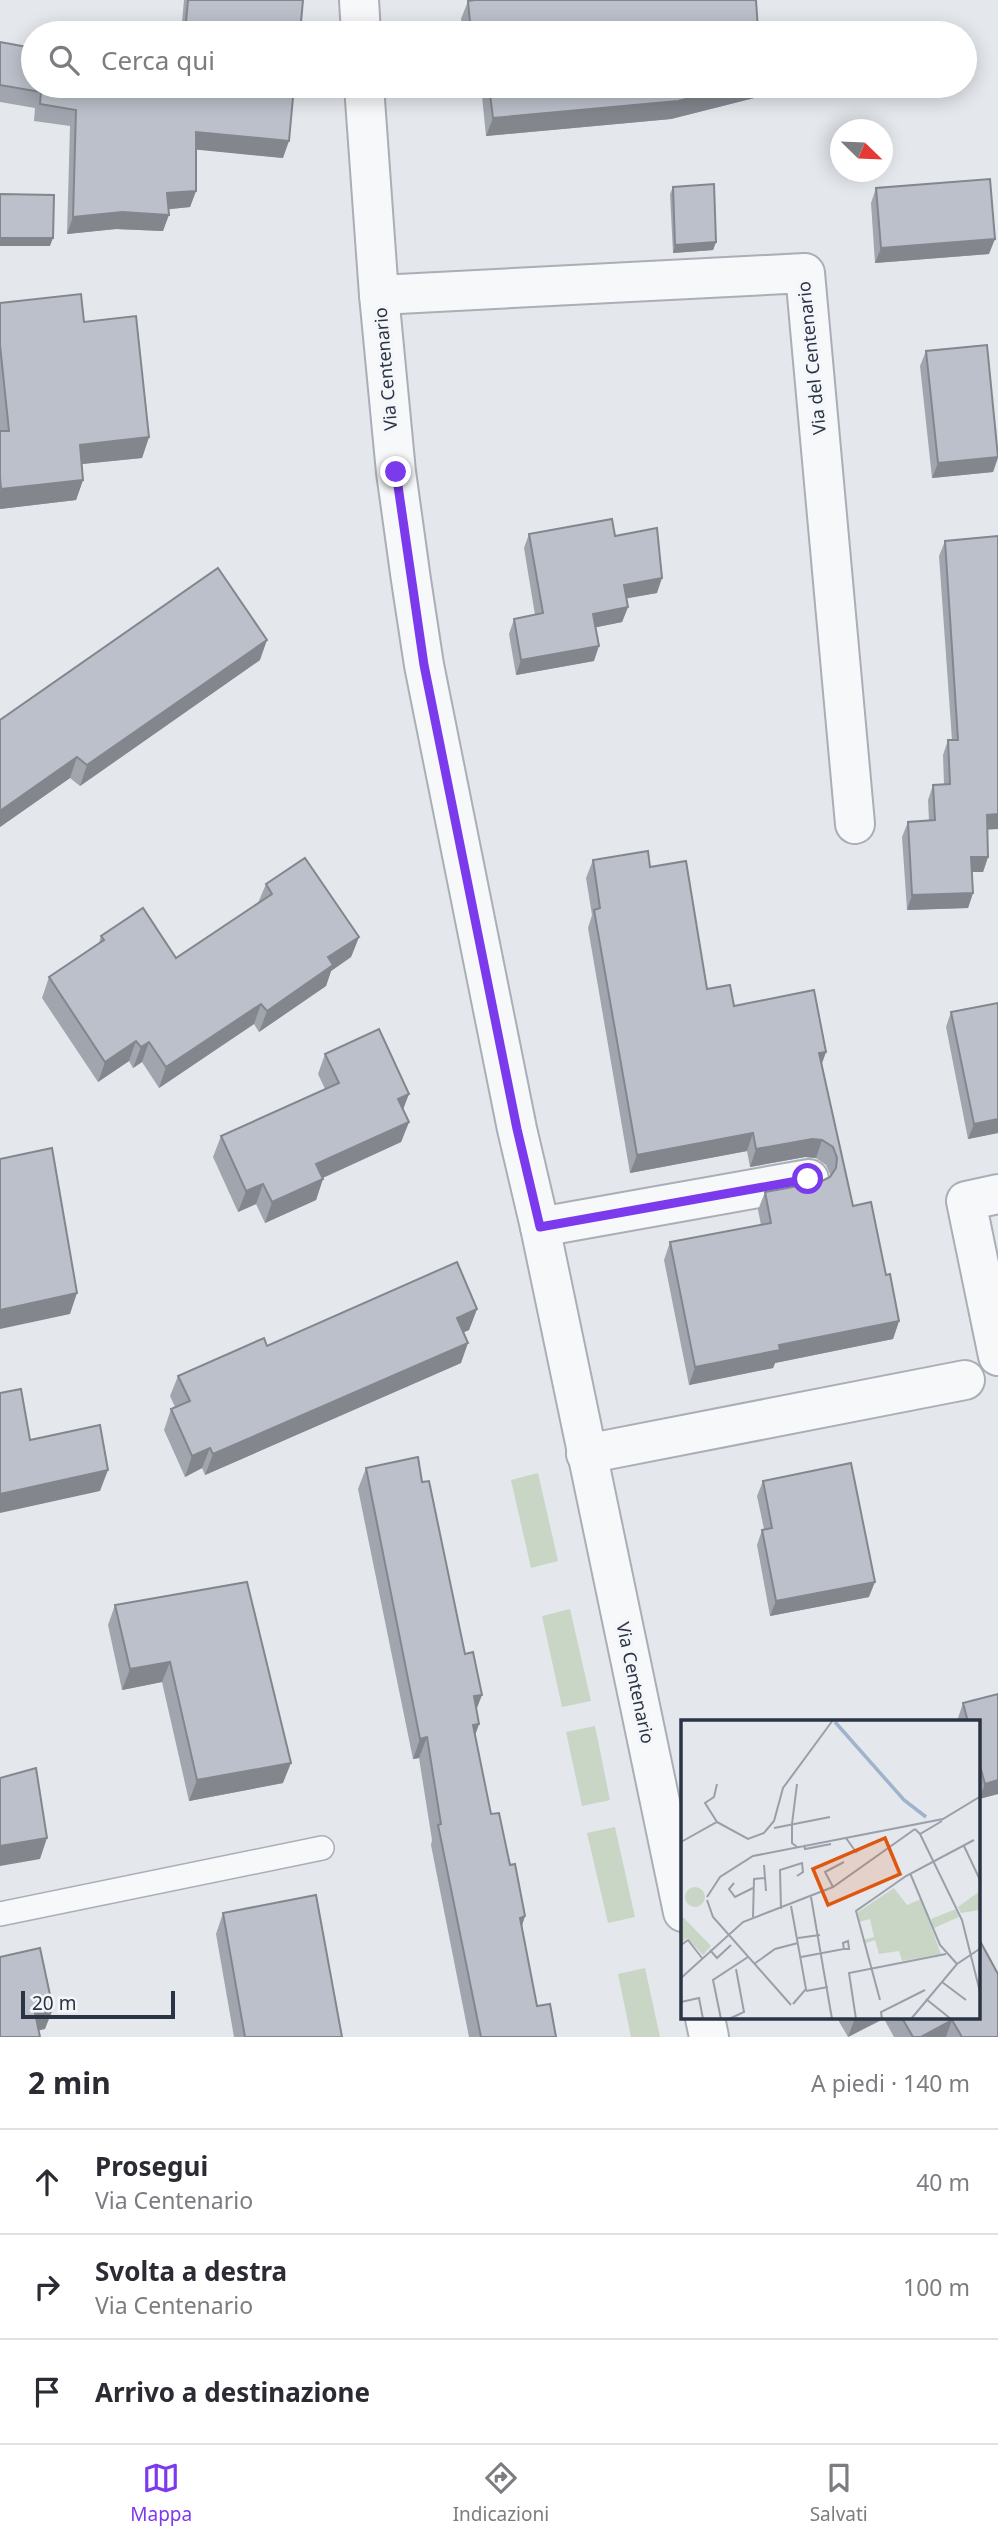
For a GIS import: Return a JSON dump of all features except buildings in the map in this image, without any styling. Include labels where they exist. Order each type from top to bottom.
[{"type":"street","points":[[359,0],[360,21]]},
{"type":"street","name":"Via Centenario","points":[[366,98],[379,295],[396,472],[424,665],[517,1129],[540,1227],[681,1903]]},
{"type":"street","name":"Via del Centenario","points":[[379,295],[805,273],[855,824]]},
{"type":"street","points":[[540,1227],[808,1179]]},
{"type":"street","points":[[998,1194],[966,1201],[998,1356]]},
{"type":"street","points":[[586,1454],[965,1380]]},
{"type":"lane","points":[[0,1914],[322,1848]]},
{"type":"green space","points":[[538,1473],[558,1561],[531,1568],[511,1480]]},
{"type":"green space","points":[[570,1609],[591,1701],[562,1707],[542,1616]]},
{"type":"green space","points":[[595,1726],[610,1800],[582,1806],[566,1732]]},
{"type":"green space","points":[[615,1827],[635,1917],[608,1923],[587,1833]]},
{"type":"green space","points":[[645,1968],[660,2037],[631,2037],[618,1974]]},
{"type":"route","points":[[396,472],[424,665],[517,1129],[540,1227],[808,1179]]}]
